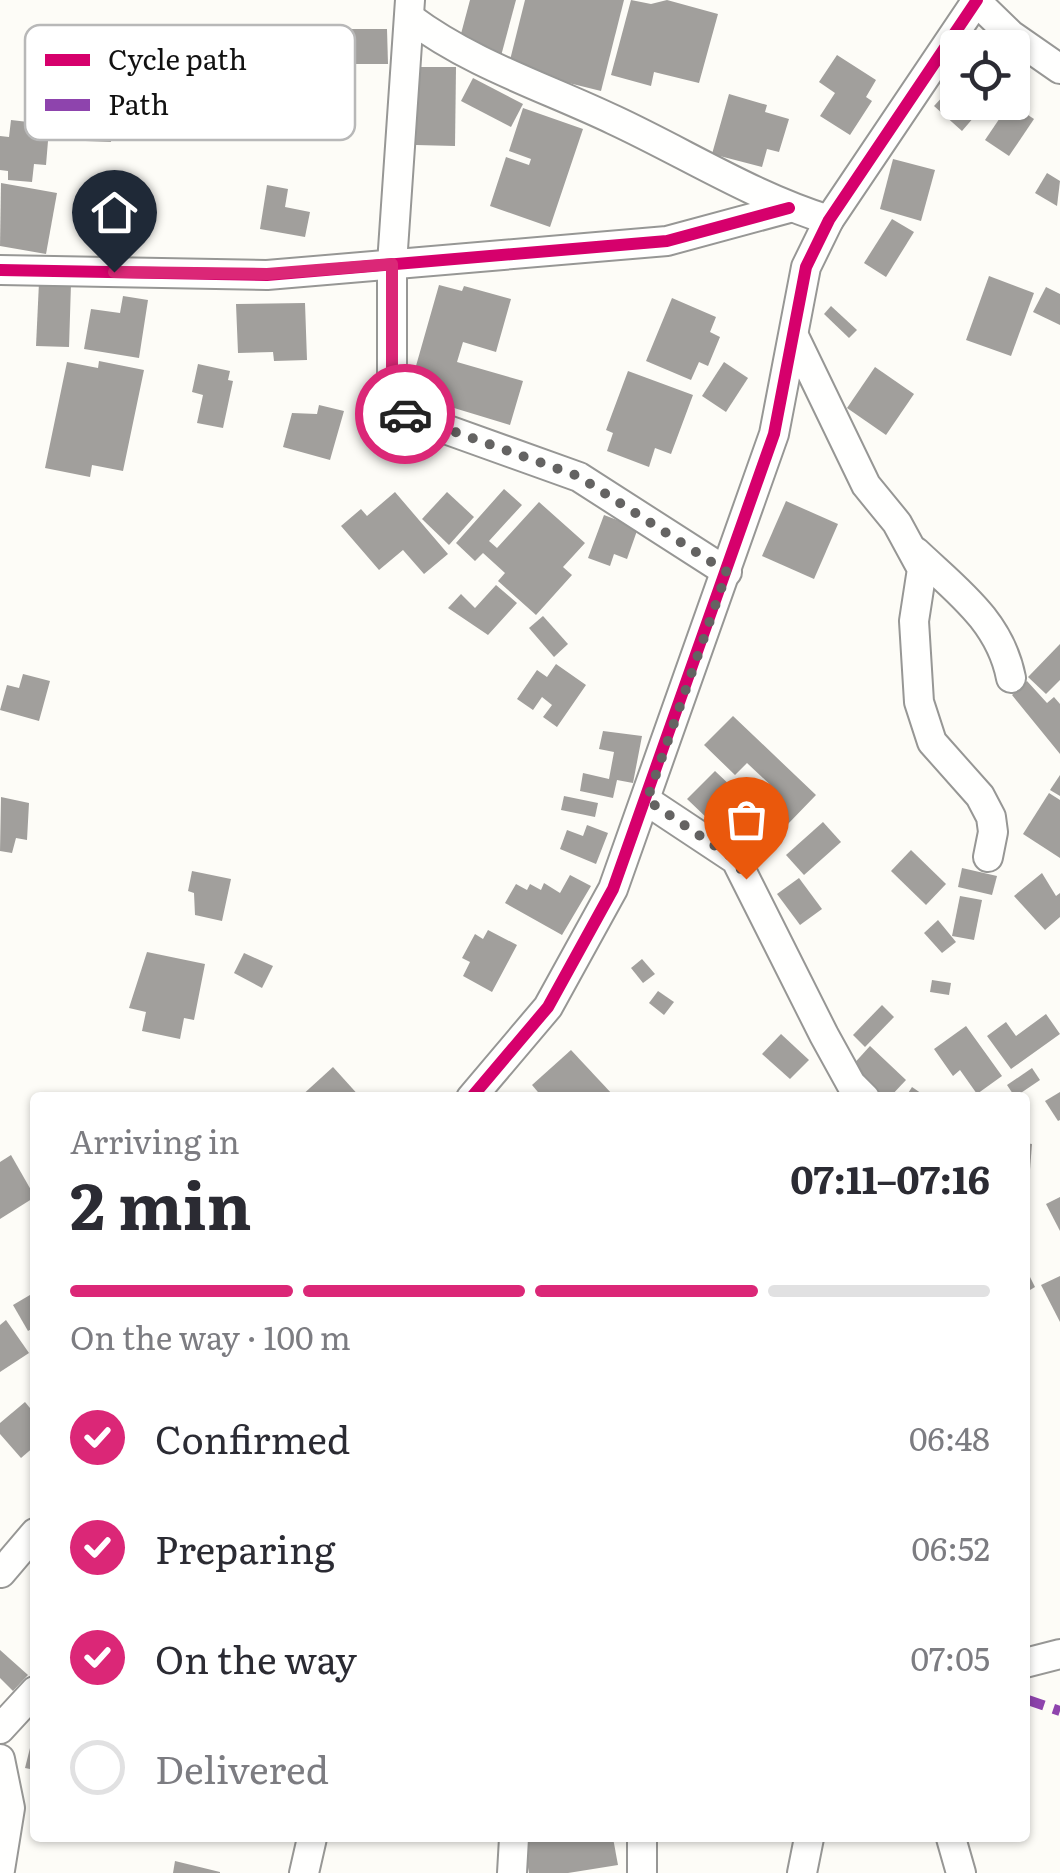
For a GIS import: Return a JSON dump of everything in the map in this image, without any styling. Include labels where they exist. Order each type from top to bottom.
[{"type":"street","points":[[476,1092],[548,1006],[613,889],[774,434],[806,267],[828,220],[976,0],[1011,35],[1060,69]]},
{"type":"street","points":[[410,9],[447,45],[484,64],[616,120],[753,194],[828,220]]},
{"type":"street","points":[[410,9],[392,264],[392,393],[406,415],[578,476],[727,572]]},
{"type":"street","points":[[0,270],[267,274],[667,240],[789,208]]},
{"type":"street","points":[[794,336],[866,484],[915,551],[982,614],[1000,639],[1011,678]]},
{"type":"street","points":[[915,551],[922,569],[914,622],[919,702],[932,742],[980,796],[991,818],[993,832],[988,857]]},
{"type":"street","points":[[647,800],[736,860],[851,1091]]},
{"type":"street","points":[[0,1573],[30,1539]]},
{"type":"street","points":[[1030,1663],[1060,1654]]},
{"type":"street","points":[[0,1728],[30,1698]]},
{"type":"street","points":[[0,1759],[10,1808],[0,1870]]},
{"type":"street","points":[[304,1873],[311,1842]]},
{"type":"street","points":[[512,1873],[514,1842]]},
{"type":"street","points":[[642,1842],[642,1873]]},
{"type":"street","points":[[802,1873],[808,1842]]},
{"type":"street","points":[[952,1842],[962,1873]]},
{"type":"building","points":[[470,0],[516,0],[501,56],[458,45]]},
{"type":"building","points":[[525,0],[624,0],[601,91],[508,68]]},
{"type":"building","points":[[631,0],[651,4],[667,0],[718,14],[699,83],[654,72],[651,86],[611,75]]},
{"type":"building","points":[[355,29],[387,29],[388,64],[355,64]]},
{"type":"building","points":[[837,55],[876,80],[866,97],[872,101],[850,135],[820,116],[835,93],[819,82]]},
{"type":"building","points":[[417,67],[456,67],[455,146],[416,145]]},
{"type":"building","points":[[473,78],[523,104],[511,127],[461,101]]},
{"type":"building","points":[[729,94],[767,105],[765,112],[789,119],[779,152],[767,149],[762,167],[712,154]]},
{"type":"building","points":[[523,108],[583,129],[550,227],[490,206],[506,157],[529,165],[531,159],[509,151]]},
{"type":"building","points":[[1034,119],[1009,156],[985,140],[999,120]]},
{"type":"building","points":[[11,120],[25,122],[25,140],[48,141],[46,165],[34,164],[32,182],[8,180],[8,171],[0,170],[0,136],[9,137]]},
{"type":"building","points":[[950,120],[971,120],[962,131]]},
{"type":"building","points":[[893,159],[935,170],[921,221],[880,209]]},
{"type":"building","points":[[1047,173],[1060,181],[1057,206],[1035,193]]},
{"type":"building","points":[[1,183],[57,193],[46,254],[0,246]]},
{"type":"building","points":[[267,185],[288,189],[285,207],[310,212],[305,237],[260,229]]},
{"type":"building","points":[[892,219],[914,232],[886,277],[864,263]]},
{"type":"building","points":[[989,276],[1034,293],[1011,356],[966,340]]},
{"type":"building","points":[[39,282],[71,284],[69,347],[36,346]]},
{"type":"building","points":[[439,285],[462,291],[464,286],[511,299],[496,352],[463,342],[457,362],[523,381],[510,425],[408,394]]},
{"type":"building","points":[[1046,287],[1060,294],[1060,325],[1033,312]]},
{"type":"building","points":[[123,296],[148,300],[139,358],[84,349],[91,309],[120,313]]},
{"type":"building","points":[[672,298],[716,317],[710,332],[720,337],[708,366],[699,362],[691,380],[646,361]]},
{"type":"building","points":[[305,303],[307,360],[274,361],[273,352],[238,353],[236,304]]},
{"type":"building","points":[[831,306],[857,330],[849,338],[824,314]]},
{"type":"building","points":[[99,361],[144,370],[123,471],[92,465],[90,477],[45,468],[67,362],[98,368]]},
{"type":"building","points":[[724,362],[748,378],[726,412],[702,396]]},
{"type":"building","points":[[198,364],[230,371],[228,380],[233,381],[223,428],[197,423],[203,395],[192,392]]},
{"type":"building","points":[[875,367],[914,394],[886,435],[847,408]]},
{"type":"building","points":[[628,371],[693,395],[671,454],[655,448],[649,467],[607,451],[613,433],[606,430]]},
{"type":"building","points":[[319,405],[344,411],[330,460],[283,447],[292,413],[317,414]]},
{"type":"building","points":[[504,489],[522,505],[489,541],[497,548],[539,502],[585,543],[563,567],[572,575],[536,615],[498,581],[505,573],[483,553],[475,561],[456,543]]},
{"type":"building","points":[[395,492],[448,554],[424,574],[403,550],[379,570],[341,526],[361,509],[367,516]]},
{"type":"building","points":[[447,492],[474,517],[449,545],[422,519]]},
{"type":"building","points":[[786,501],[838,524],[814,579],[762,556]]},
{"type":"building","points":[[604,515],[638,528],[627,559],[614,554],[610,566],[588,558]]},
{"type":"building","points":[[496,585],[517,603],[488,635],[448,608],[461,594],[475,608]]},
{"type":"building","points":[[543,616],[568,644],[554,657],[529,628]]},
{"type":"building","points":[[1060,644],[1060,680],[1046,694],[1028,677]]},
{"type":"building","points":[[556,664],[586,685],[557,727],[543,717],[552,705],[542,697],[533,710],[517,699],[537,670],[547,677]]},
{"type":"building","points":[[23,674],[50,681],[39,721],[0,710],[7,685],[19,688]]},
{"type":"building","points":[[1027,681],[1047,703],[1054,697],[1060,704],[1060,754],[1012,695]]},
{"type":"building","points":[[733,716],[816,795],[752,861],[687,799],[715,771],[733,788],[737,783],[764,808],[779,793],[747,763],[735,775],[704,745]]},
{"type":"building","points":[[603,731],[642,736],[633,783],[617,780],[613,798],[580,791],[583,773],[609,779],[614,752],[599,749]]},
{"type":"building","points":[[1060,775],[1060,796],[1050,790]]},
{"type":"building","points":[[1049,793],[1060,800],[1060,858],[1023,834]]},
{"type":"building","points":[[564,796],[598,803],[595,817],[561,810]]},
{"type":"building","points":[[1,797],[29,803],[27,840],[16,838],[12,853],[0,851]]},
{"type":"building","points":[[823,822],[841,842],[804,875],[786,855]]},
{"type":"building","points":[[587,825],[608,833],[596,864],[560,849],[567,830],[583,836]]},
{"type":"building","points":[[911,850],[946,884],[926,905],[891,871]]},
{"type":"building","points":[[962,868],[997,876],[992,895],[958,887]]},
{"type":"building","points":[[192,871],[231,879],[222,921],[195,915],[194,893],[188,891]]},
{"type":"building","points":[[1042,873],[1056,896],[1060,893],[1060,917],[1045,930],[1014,896]]},
{"type":"building","points":[[570,875],[591,886],[562,935],[505,903],[516,884],[527,890],[530,884],[541,890],[544,883],[560,893]]},
{"type":"building","points":[[799,878],[822,909],[800,925],[777,894]]},
{"type":"building","points":[[960,896],[982,900],[974,940],[952,936]]},
{"type":"building","points":[[938,920],[956,942],[942,953],[924,933]]},
{"type":"building","points":[[488,930],[517,945],[492,992],[463,976],[470,962],[462,958],[475,934],[483,939]]},
{"type":"building","points":[[147,952],[205,964],[194,1020],[184,1018],[180,1039],[142,1031],[146,1012],[129,1008]]},
{"type":"building","points":[[244,953],[273,966],[262,988],[234,973]]},
{"type":"building","points":[[642,959],[655,974],[643,983],[631,968]]},
{"type":"building","points":[[932,980],[951,983],[949,995],[930,992]]},
{"type":"building","points":[[658,991],[674,1002],[664,1015],[649,1003]]},
{"type":"building","points":[[882,1005],[894,1017],[865,1047],[853,1035]]},
{"type":"building","points":[[1046,1014],[1060,1034],[1011,1069],[987,1036],[1006,1022],[1016,1036]]},
{"type":"building","points":[[966,1026],[1002,1076],[976,1092],[960,1070],[953,1076],[934,1049]]},
{"type":"building","points":[[781,1034],[809,1060],[790,1079],[762,1054]]},
{"type":"building","points":[[870,1046],[906,1080],[895,1092],[875,1092],[850,1068]]},
{"type":"building","points":[[571,1050],[610,1092],[538,1092],[532,1085]]},
{"type":"building","points":[[333,1067],[356,1092],[306,1092]]},
{"type":"building","points":[[1032,1068],[1040,1080],[1022,1092],[1012,1092],[1007,1085]]},
{"type":"building","points":[[1060,1092],[1060,1120],[1058,1121],[1045,1101]]},
{"type":"building","points":[[11,1155],[30,1188],[30,1200],[0,1219],[0,1162]]},
{"type":"building","points":[[1060,1197],[1060,1231],[1046,1204]]},
{"type":"building","points":[[1060,1276],[1060,1322],[1041,1285]]},
{"type":"building","points":[[30,1295],[30,1330],[28,1331],[13,1305]]},
{"type":"building","points":[[6,1320],[29,1353],[0,1372],[0,1325]]},
{"type":"building","points":[[25,1402],[30,1408],[30,1450],[21,1458],[0,1434],[0,1423]]},
{"type":"building","points":[[0,1650],[28,1675],[13,1691],[0,1678]]},
{"type":"building","points":[[524,1842],[614,1842],[618,1865],[568,1873],[529,1873]]},
{"type":"building","points":[[175,1861],[220,1872],[220,1873],[173,1873]]},
{"type":"marked path","points":[[1030,1701],[1060,1711]]},
{"type":"cycle path","points":[[476,1092],[548,1007],[613,889],[774,434],[806,267],[829,220],[977,0]]},
{"type":"cycle path","points":[[0,270],[267,275],[667,241],[789,208]]},
{"type":"way so far","points":[[405,414],[578,476],[727,572],[647,800],[706,836],[736,860],[746,879]]},
{"type":"route","points":[[114,272],[267,274],[392,264],[392,393],[405,414]]}]
